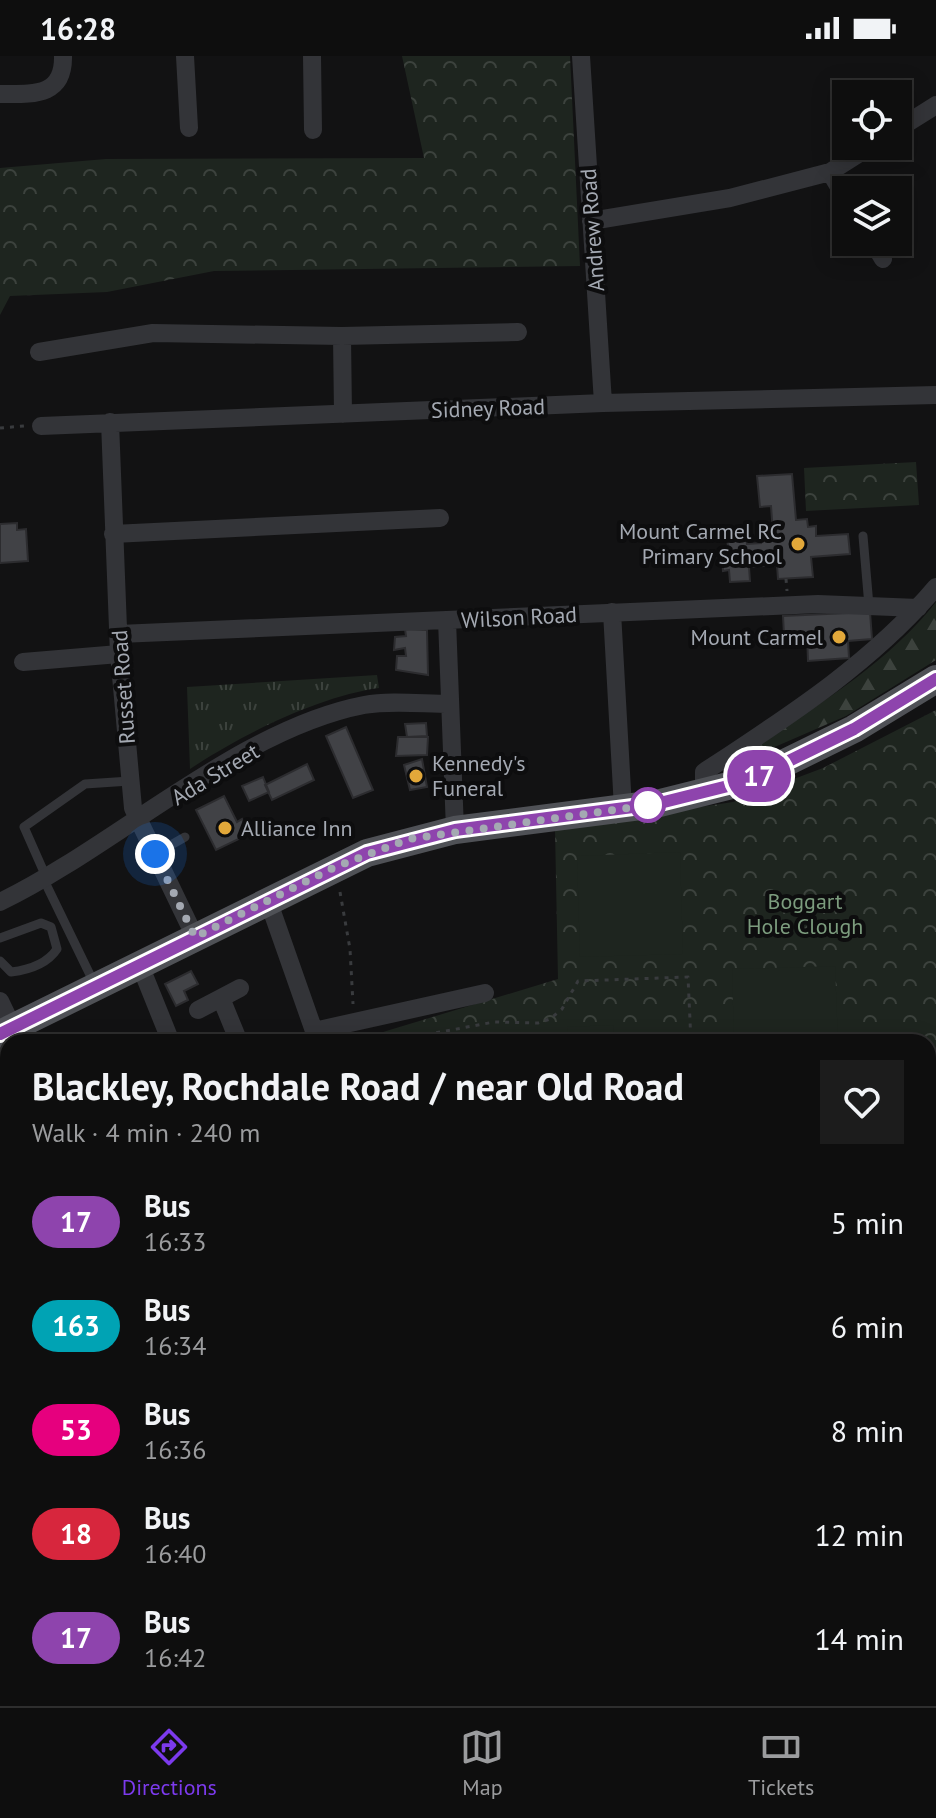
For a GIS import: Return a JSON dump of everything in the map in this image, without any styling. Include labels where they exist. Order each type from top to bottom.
[{"type":"main road","points":[[6,1031],[335,867],[409,839],[623,808],[704,793],[748,781],[797,759],[936,679]]},
{"type":"street","points":[[0,94],[38,94],[51,90],[60,80],[63,56]]},
{"type":"street","points":[[185,56],[189,128]]},
{"type":"street","points":[[312,56],[313,130]]},
{"type":"street","name":"Andrew Road","points":[[581,56],[603,403]]},
{"type":"street","points":[[912,120],[936,105]]},
{"type":"street","points":[[591,221],[730,198],[830,172],[849,160]]},
{"type":"street","points":[[830,172],[832,176]]},
{"type":"street","points":[[39,352],[153,333],[342,336],[518,332]]},
{"type":"street","points":[[342,336],[343,414]]},
{"type":"street","name":"Sidney Road","points":[[41,426],[603,403],[936,395]]},
{"type":"street","name":"Russet Road","points":[[110,422],[119,654],[131,781],[138,822],[195,937]]},
{"type":"street","points":[[113,534],[440,518]]},
{"type":"street","points":[[704,793],[704,772],[824,692],[918,608],[936,587]]},
{"type":"street","name":"Wilson Road","points":[[119,634],[818,604],[918,608]]},
{"type":"street","points":[[612,612],[623,808]]},
{"type":"street","points":[[447,620],[455,830]]},
{"type":"street","points":[[23,662],[119,654]]},
{"type":"street","name":"Ada Street","points":[[0,902],[46,880],[231,760],[309,723],[365,705],[450,704]]},
{"type":"street","points":[[268,900],[314,1031],[354,1019],[485,993]]},
{"type":"street","points":[[140,965],[168,1034]]},
{"type":"street","points":[[198,1010],[240,988]]},
{"type":"street","points":[[221,998],[236,1034]]},
{"type":"street","points":[[0,1001],[6,1031]]},
{"type":"lane","points":[[863,536],[869,606]]},
{"type":"lane","points":[[96,986],[24,827],[85,784],[131,781]]},
{"type":"lane","points":[[155,854],[185,837]]},
{"type":"lane","points":[[0,938],[41,923],[51,927],[57,949],[52,957],[25,970],[11,972],[0,961]]},
{"type":"path","points":[[0,428],[41,426]]},
{"type":"path","points":[[786,579],[787,595]]},
{"type":"path","points":[[335,867],[350,949],[354,1019]]},
{"type":"path","points":[[430,1034],[494,1022],[538,1023],[550,1019],[562,1009],[578,981],[688,977],[691,1034]]},
{"type":"green space","points":[[402,56],[570,56],[580,266],[214,271],[107,292],[10,296],[0,315],[0,168],[106,159],[424,158]]},
{"type":"green space","points":[[916,462],[919,505],[806,511],[804,468]]},
{"type":"green space","points":[[936,602],[936,660],[846,716],[731,766],[729,762],[866,670],[915,627]]},
{"type":"green space","points":[[377,675],[379,688],[306,708],[233,743],[190,769],[187,687]]},
{"type":"green space","name":"Boggart Hole Clough","points":[[936,710],[936,1034],[376,1034],[558,979],[555,829],[733,802],[823,768]]},
{"type":"green space","points":[[680,852],[683,954],[580,957],[577,856]]},
{"type":"green space","points":[[835,966],[838,1034],[734,1034],[732,969]]},
{"type":"green space","points":[[613,1025],[614,1034],[567,1034],[567,1027]]},
{"type":"building","points":[[792,474],[796,520],[807,519],[808,527],[816,526],[816,536],[848,534],[850,554],[811,557],[813,577],[778,579],[777,565],[749,567],[750,581],[730,582],[729,570],[723,571],[721,547],[728,546],[727,539],[746,538],[747,544],[761,543],[760,534],[773,533],[771,506],[760,507],[757,476]]},
{"type":"building","points":[[17,523],[17,530],[26,529],[28,561],[0,563],[0,524]]},
{"type":"building","name":"Mount Carmel","points":[[870,612],[872,639],[848,641],[849,658],[808,661],[807,634],[784,635],[783,616]]},
{"type":"building","points":[[405,629],[427,630],[428,675],[396,670],[397,656],[406,656],[405,648],[394,650],[395,637],[406,636]]},
{"type":"building","points":[[426,723],[427,736],[407,737],[405,724]]},
{"type":"building","points":[[346,727],[373,790],[353,798],[326,736]]},
{"type":"building","points":[[398,737],[428,737],[427,755],[396,756]]},
{"type":"building","name":"Kennedy's Funeral","points":[[422,759],[427,787],[410,790],[404,765]]},
{"type":"building","points":[[307,764],[314,780],[272,800],[265,785]]},
{"type":"building","points":[[263,777],[269,792],[249,801],[242,786]]},
{"type":"building","name":"Alliance Inn","points":[[224,796],[237,822],[242,819],[249,834],[216,850],[196,810]]},
{"type":"building","points":[[191,971],[198,984],[184,991],[188,1000],[176,1006],[165,984]]},
{"type":"bus line","name":"17","points":[[0,1034],[367,853],[409,839],[455,830],[656,804],[748,781],[854,729],[936,679]]},
{"type":"place","name":"Mount Carmel RC Primary School","points":[[798,544]]},
{"type":"place","name":"Mount Carmel","points":[[839,637]]},
{"type":"place","name":"Kennedy's Funeral","points":[[416,776]]},
{"type":"place","name":"Alliance Inn","points":[[225,828]]},
{"type":"route","points":[[155,854],[195,937],[335,867],[409,839],[455,830],[656,804],[648,805]]}]
